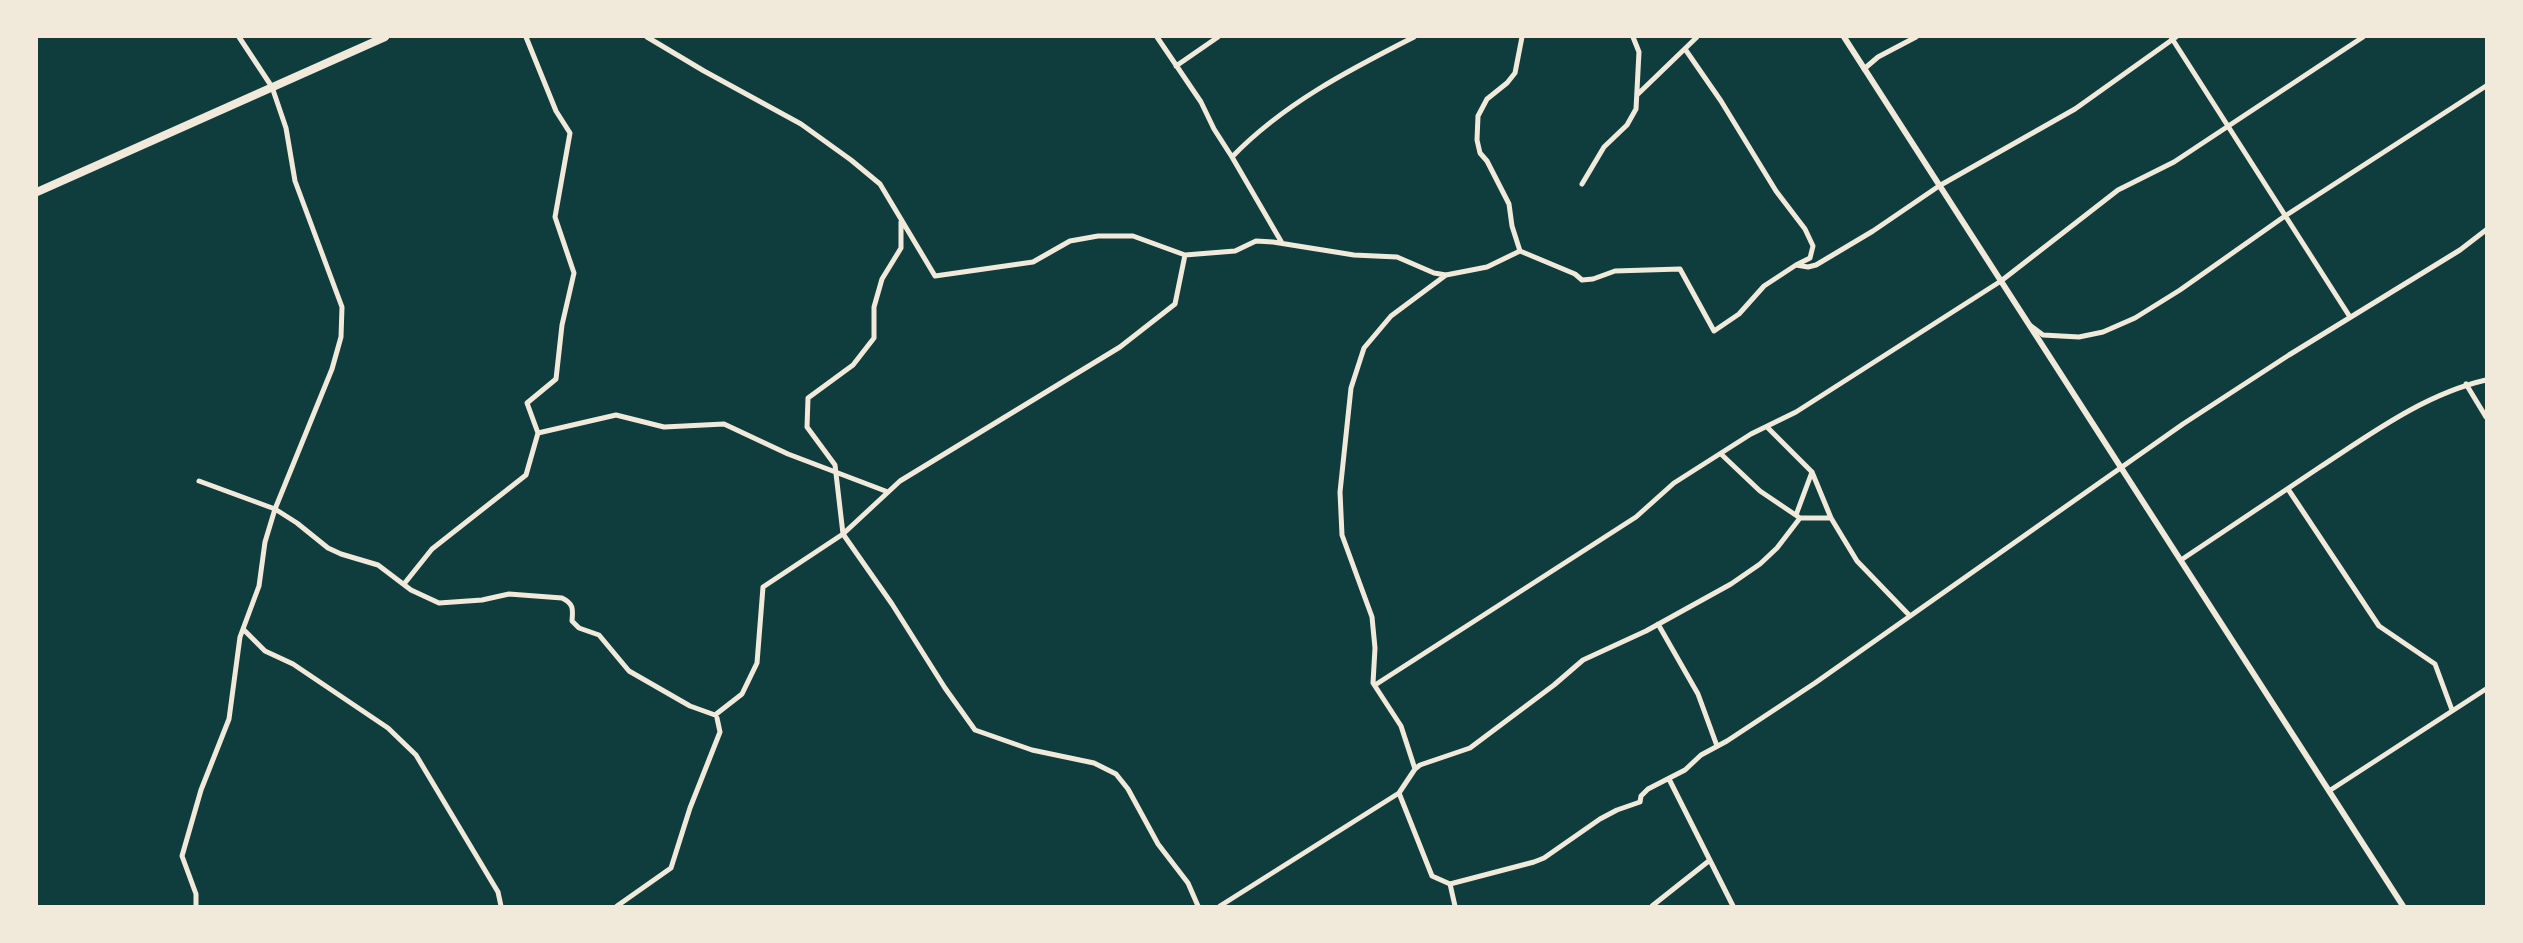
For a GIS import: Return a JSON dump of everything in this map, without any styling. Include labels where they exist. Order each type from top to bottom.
[{"type":"highway","points":[[37,192],[385,37]]},
{"type":"street","points":[[196,906],[196,894],[182,856],[201,790],[229,719],[240,637],[259,586],[265,542],[275,509],[332,369],[341,337],[342,307],[295,181],[286,128],[272,87],[239,37]]},
{"type":"street","points":[[404,584],[432,549],[526,475],[538,433],[527,403],[556,379],[562,325],[574,273],[555,217],[570,133],[556,111],[526,37]]},
{"type":"street","points":[[647,37],[801,124],[880,184],[935,276],[1033,262],[1070,241],[1098,236],[1133,236],[1185,255],[1236,251],[1256,241],[1283,244],[1354,255],[1397,257],[1434,273],[1446,275],[1487,268],[1520,251]]},
{"type":"street","points":[[1157,37],[1201,102],[1214,129],[1283,244]]},
{"type":"street","points":[[1176,65],[1218,37]]},
{"type":"street","points":[[1232,157],[1269,124],[1337,77],[1414,37]]},
{"type":"street","points":[[1522,37],[1515,73],[1487,99],[1478,116],[1480,153],[1488,161],[1509,204],[1520,251],[1575,274],[1582,280],[1615,271],[1680,269],[1714,331],[1739,314],[1764,286],[1810,257],[1813,246],[1805,229],[1776,191],[1685,49]]},
{"type":"street","points":[[1582,184],[1604,147],[1633,118],[1638,94],[1639,52],[1633,37]]},
{"type":"street","points":[[1638,94],[1697,37]]},
{"type":"street","points":[[1844,37],[2403,906]]},
{"type":"street","points":[[1864,68],[1878,57],[1916,37]]},
{"type":"street","points":[[1375,685],[1636,517],[1674,483],[1751,434],[1796,412],[2001,281],[2118,190],[2175,162],[2363,37]]},
{"type":"street","points":[[1796,265],[1816,265],[1873,231],[1939,186],[2075,109],[2173,38],[2350,317]]},
{"type":"street","points":[[2029,324],[2043,335],[2080,337],[2103,332],[2135,318],[2180,290],[2285,216],[2486,86]]},
{"type":"street","points":[[901,219],[901,248],[882,279],[874,307],[874,338],[853,365],[808,398],[807,427],[835,465],[843,534],[975,730],[1032,750],[1094,763],[1116,774],[1128,789],[1158,844],[1188,883],[1198,906]]},
{"type":"street","points":[[1398,793],[1432,876],[1450,884],[1544,858],[1600,819],[1640,803],[1641,796],[1648,789],[1685,770],[1701,755],[1815,683],[2121,467],[2350,317],[2460,250],[2486,230]]},
{"type":"street","points":[[199,481],[275,509],[328,548],[341,555],[378,565],[411,590],[439,603],[482,600],[509,594],[562,598],[570,602],[573,608],[572,621],[579,628],[599,635],[629,671],[690,706],[715,715],[742,694],[757,663],[763,587],[843,534],[900,481],[1120,347],[1175,304],[1185,255]]},
{"type":"street","points":[[1415,769],[1401,726],[1375,685],[1372,617],[1342,536],[1340,492],[1351,388],[1364,348],[1391,316],[1446,275]]},
{"type":"street","points":[[2181,560],[2374,432],[2466,384],[2486,380]]},
{"type":"street","points":[[2466,384],[2486,417]]},
{"type":"street","points":[[538,433],[616,415],[664,427],[724,424],[788,454],[888,492]]},
{"type":"street","points":[[1766,427],[1812,472],[1831,518],[1857,561],[1910,616]]},
{"type":"street","points":[[1721,454],[1760,491],[1798,516],[1831,518]]},
{"type":"street","points":[[1220,906],[1398,793],[1415,769],[1426,761],[1470,748],[1583,660],[1658,624],[1731,584],[1760,564],[1777,548],[1798,516],[1812,472]]},
{"type":"street","points":[[2288,489],[2379,626],[2435,664],[2452,710]]},
{"type":"street","points":[[1658,624],[1698,694],[1717,746]]},
{"type":"street","points":[[243,629],[265,651],[293,664],[388,728],[416,755],[498,892],[502,906]]},
{"type":"street","points":[[2329,791],[2486,690]]},
{"type":"street","points":[[617,906],[671,868],[690,808],[720,732],[717,718]]},
{"type":"street","points":[[1669,779],[1733,906]]},
{"type":"street","points":[[1652,906],[1710,860]]},
{"type":"street","points":[[1450,884],[1455,906]]}]
